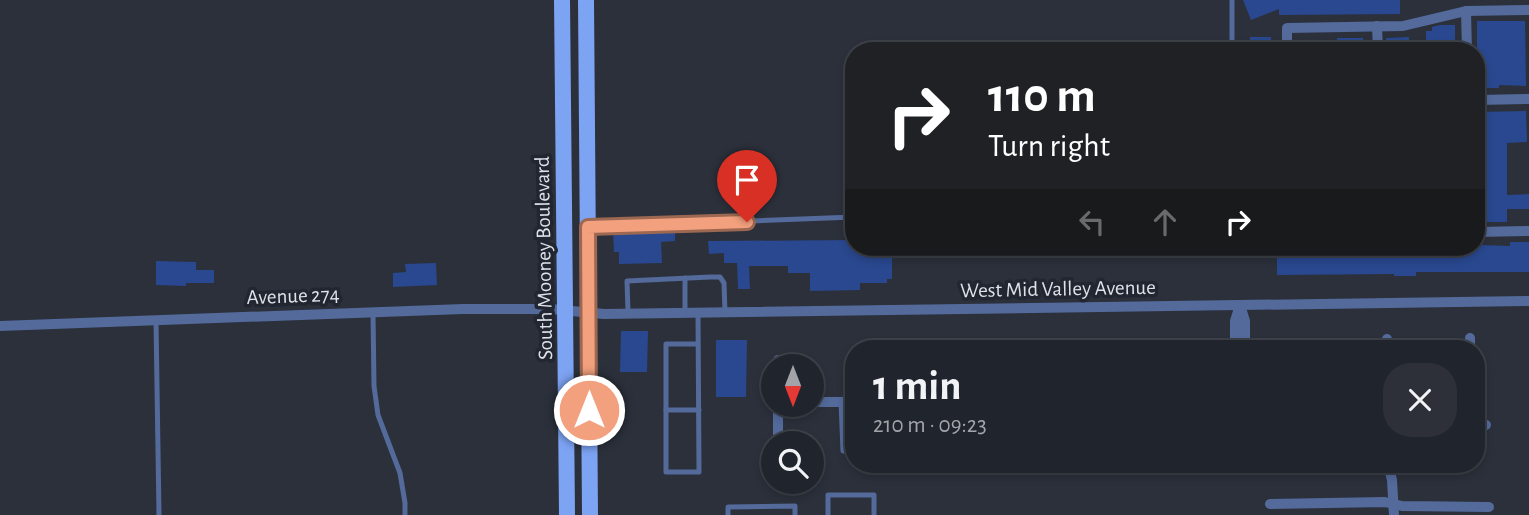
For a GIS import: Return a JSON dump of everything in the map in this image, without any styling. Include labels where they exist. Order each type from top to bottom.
[{"type":"main road","name":"South Mooney Boulevard","points":[[562,0],[567,515]]},
{"type":"main road","name":"South Mooney Boulevard","points":[[586,0],[590,515]]},
{"type":"main road","points":[[567,486],[575,515]]},
{"type":"street","points":[[1287,42],[1287,28],[1404,26],[1466,10],[1529,10]]},
{"type":"street","points":[[1466,10],[1467,42]]},
{"type":"street","points":[[1377,26],[1378,42]]},
{"type":"street","points":[[1485,100],[1529,99]]},
{"type":"street","points":[[1485,232],[1529,231]]},
{"type":"street","name":"West Mid Valley Avenue","points":[[588,313],[1529,301]]},
{"type":"street","points":[[1235,340],[1235,321],[1240,305]]},
{"type":"street","points":[[1240,305],[1245,321],[1245,340]]},
{"type":"street","name":"Avenue 274","points":[[0,326],[463,309],[565,310],[588,313]]},
{"type":"street","points":[[824,402],[845,402]]},
{"type":"street","points":[[1390,473],[1394,509]]},
{"type":"street","points":[[1270,504],[1384,502],[1394,509]]},
{"type":"street","points":[[1394,509],[1402,506],[1489,507]]},
{"type":"lane","points":[[1231,0],[1232,42]]},
{"type":"lane","points":[[588,227],[845,217]]},
{"type":"lane","points":[[628,314],[627,281],[720,277],[724,283],[724,313]]},
{"type":"lane","points":[[685,278],[685,313]]},
{"type":"lane","points":[[373,313],[374,387],[378,415],[400,473],[405,515]]},
{"type":"lane","points":[[698,313],[699,472],[666,472],[666,344],[698,344]]},
{"type":"lane","points":[[156,321],[159,515]]},
{"type":"lane","points":[[841,402],[843,451]]},
{"type":"lane","points":[[666,410],[699,410]]},
{"type":"lane","points":[[828,515],[828,495],[874,495],[874,515]]},
{"type":"lane","points":[[728,515],[727,507],[795,506],[795,515]]},
{"type":"building","points":[[1243,0],[1400,0],[1400,14],[1279,15],[1279,9],[1251,20]]},
{"type":"building","points":[[1477,21],[1525,21],[1526,86],[1499,85],[1499,88],[1485,88],[1485,42],[1477,42]]},
{"type":"building","points":[[1455,25],[1455,42],[1426,42],[1426,31],[1432,31],[1432,27]]},
{"type":"building","points":[[1250,37],[1271,37],[1271,42],[1250,42]]},
{"type":"building","points":[[1409,37],[1409,42],[1386,42],[1386,38]]},
{"type":"building","points":[[1337,38],[1363,38],[1363,42],[1337,42]]},
{"type":"building","points":[[1526,111],[1527,142],[1507,143],[1507,195],[1529,194],[1529,209],[1507,209],[1507,222],[1485,222],[1485,112]]},
{"type":"building","points":[[675,230],[675,241],[661,242],[662,263],[619,264],[619,252],[614,252],[613,232]]},
{"type":"building","points":[[845,240],[845,256],[892,256],[892,279],[887,279],[887,283],[860,283],[860,290],[810,291],[810,273],[788,273],[788,266],[749,266],[750,289],[738,289],[737,263],[724,263],[724,253],[709,254],[708,241]]},
{"type":"building","points":[[1510,242],[1529,242],[1529,272],[1416,272],[1416,276],[1277,275],[1277,256],[1485,256],[1485,245],[1510,246]]},
{"type":"building","points":[[156,261],[196,262],[196,270],[214,270],[214,283],[156,285]]},
{"type":"building","points":[[436,263],[437,285],[393,287],[393,273],[406,272],[405,264]]},
{"type":"building","points":[[621,331],[648,331],[647,372],[620,372]]},
{"type":"building","points":[[716,340],[747,340],[746,397],[716,397]]},
{"type":"route","points":[[589,410],[588,227],[747,222]]}]
